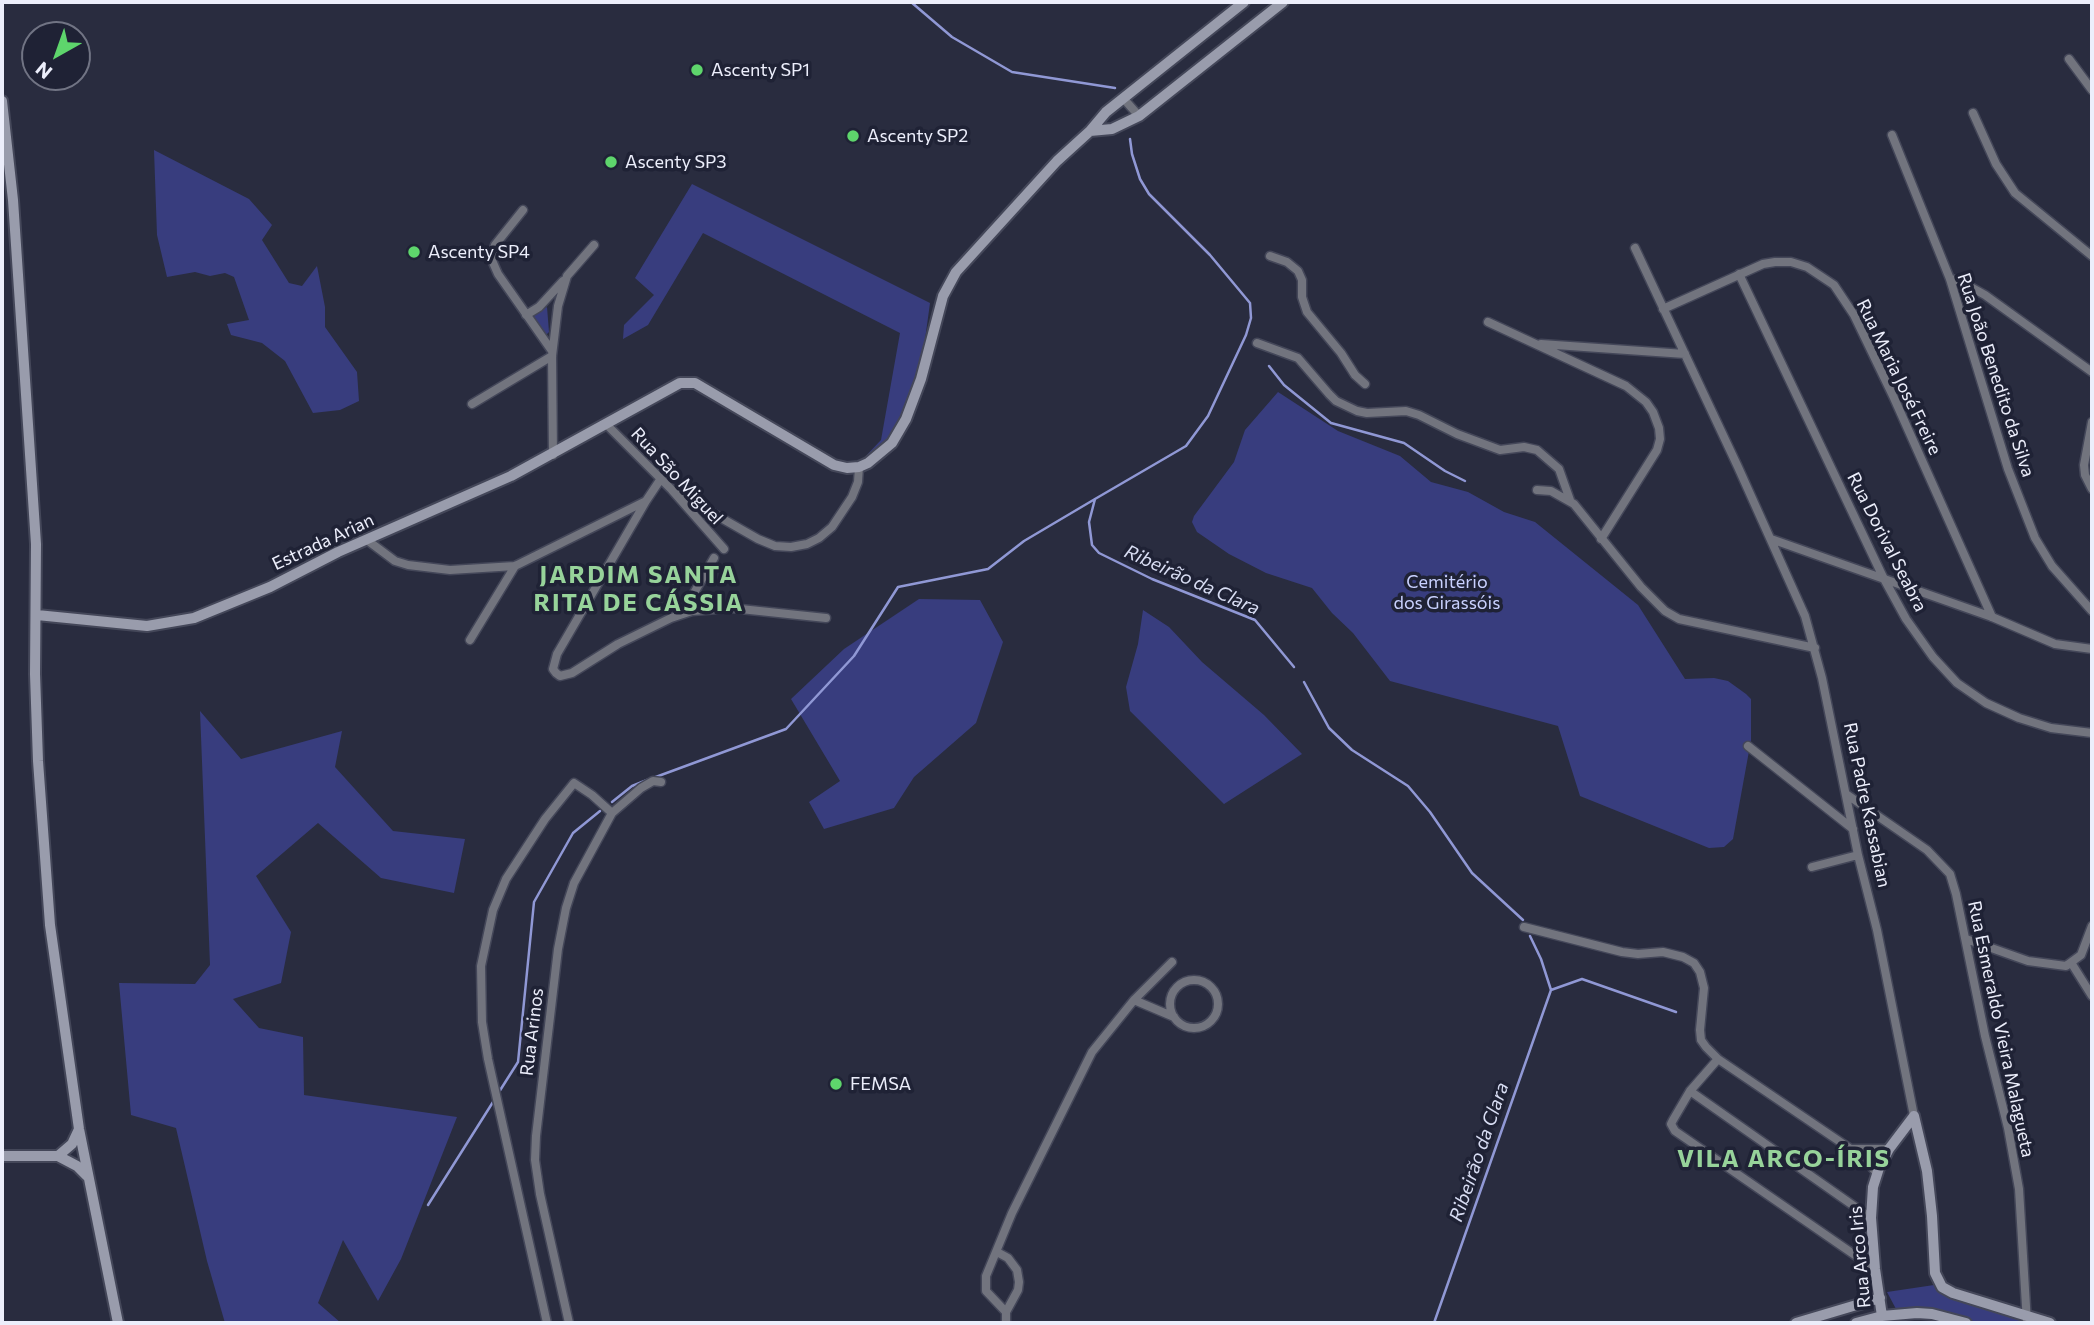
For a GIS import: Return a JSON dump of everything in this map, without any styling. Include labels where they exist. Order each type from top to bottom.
[{"type":"main road","points":[[859,467],[879,455],[900,432],[922,379],[948,283],[965,261],[1106,112],[1244,2]]},
{"type":"main road","points":[[1090,131],[1112,129],[1139,116],[1283,2]]},
{"type":"main road","points":[[2,101],[13,200],[36,544],[35,674],[50,925],[79,1129],[118,1323]]},
{"type":"main road","name":"Estrada Arian","points":[[37,615],[147,626],[171,624],[225,607],[473,494],[553,455],[661,393],[688,382],[707,390],[834,465],[859,467]]},
{"type":"main road","name":"Rua Arco Iris","points":[[1883,1320],[1871,1218],[1873,1187],[1889,1149],[1914,1116]]},
{"type":"main road","name":"Rua Padre Kassabian","points":[[1914,1116],[1927,1171],[1937,1280],[1942,1287],[1953,1293],[2026,1320],[2050,1323]]},
{"type":"main road","points":[[58,1156],[72,1144],[79,1129]]},
{"type":"main road","points":[[2,1156],[58,1156],[77,1166],[88,1176]]},
{"type":"main road","points":[[1796,1323],[1880,1298]]},
{"type":"main road","points":[[1856,1323],[1928,1314],[1966,1323]]},
{"type":"street","points":[[2069,59],[2092,90]]},
{"type":"street","points":[[1123,98],[1139,116]]},
{"type":"street","points":[[1973,113],[1996,164],[2015,193],[2092,256]]},
{"type":"street","name":"Rua João Benedito da Silva","points":[[1892,135],[1950,279],[2008,469],[2035,537],[2065,584],[2092,611]]},
{"type":"street","points":[[523,210],[495,245],[491,258],[498,274],[552,353]]},
{"type":"street","points":[[526,315],[538,307],[594,245]]},
{"type":"street","name":"Rua Padre Kassabian","points":[[1635,248],[1805,615],[1815,648],[1879,942],[1914,1116]]},
{"type":"street","points":[[1270,256],[1286,262],[1298,271],[1307,312],[1341,353],[1355,375],[1365,384]]},
{"type":"street","name":"Rua Maria José Freire","points":[[1663,309],[1763,264],[1791,262],[1822,275],[1839,292],[1854,316],[1894,398],[1992,618]]},
{"type":"street","name":"Rua Dorival Seabra","points":[[1740,274],[1883,577],[1906,619],[1933,657],[1957,683],[1986,703],[2051,729],[2092,733]]},
{"type":"street","points":[[553,455],[552,353],[558,306],[567,276]]},
{"type":"street","points":[[1950,279],[1969,285],[2092,372]]},
{"type":"street","points":[[1488,322],[1637,393],[1646,402],[1660,428],[1657,450],[1601,539]]},
{"type":"street","points":[[1257,343],[1298,358],[1336,401],[1357,411],[1406,411],[1457,435],[1500,450],[1524,447],[1537,450],[1557,466],[1570,500],[1655,602],[1679,619],[1815,648]]},
{"type":"street","points":[[1535,344],[1685,354]]},
{"type":"street","points":[[472,404],[552,353]]},
{"type":"street","points":[[2092,422],[2084,465],[2085,475],[2092,489]]},
{"type":"street","name":"Rua São Miguel","points":[[607,425],[672,490],[724,549]]},
{"type":"street","points":[[672,490],[758,539],[775,546],[791,547],[820,538],[832,527],[852,497],[858,482],[859,467]]},
{"type":"street","points":[[660,480],[557,654],[553,669],[556,673],[565,676],[618,644],[682,614],[702,609],[731,608],[826,618]]},
{"type":"street","points":[[1537,490],[1550,491],[1570,500]]},
{"type":"street","points":[[367,540],[395,561],[426,568],[477,570],[515,566],[646,500]]},
{"type":"street","points":[[1771,539],[1883,577],[2055,644],[2092,649]]},
{"type":"street","points":[[682,614],[714,558]]},
{"type":"street","points":[[470,640],[515,566]]},
{"type":"street","points":[[1748,746],[1853,829]]},
{"type":"street","name":"Rua Arinos","points":[[569,1323],[535,1160],[553,983],[566,908],[586,857],[612,813],[641,788],[653,782],[661,782]]},
{"type":"street","name":"Rua Arinos","points":[[547,1323],[488,1059],[482,1022],[481,966],[493,910],[506,879],[544,819],[574,783],[612,813]]},
{"type":"street","name":"Rua Esmeraldo Vieira Malagueta","points":[[1846,794],[1927,850],[1950,874],[2008,1128],[2018,1189],[2026,1320]]},
{"type":"street","points":[[1812,867],[1858,855]]},
{"type":"street","points":[[1966,939],[2028,961],[2060,967],[2072,964],[2081,956],[2092,926]]},
{"type":"street","points":[[1524,927],[1622,952],[1663,952],[1694,963],[1700,972],[1704,988],[1701,1040],[1718,1059],[1850,1149],[1877,1173]]},
{"type":"street","points":[[1006,1312],[986,1290],[986,1276],[1012,1213],[1092,1052],[1134,1000],[1172,962]]},
{"type":"street","points":[[2072,964],[2092,996]]},
{"type":"street","points":[[1134,1000],[1174,1017],[1188,1027],[1203,1026],[1214,1017],[1219,1003],[1213,989],[1200,980],[1192,979],[1177,986],[1170,1001],[1174,1017]]},
{"type":"street","points":[[1718,1059],[1690,1091],[1671,1124],[1675,1131],[1875,1269]]},
{"type":"street","points":[[1690,1091],[1871,1218]]},
{"type":"street","points":[[1850,1149],[1889,1149]]},
{"type":"street","points":[[997,1252],[1008,1258],[1017,1270],[1019,1282],[1018,1290],[1006,1312],[1006,1323]]},
{"type":"green space","points":[[154,150],[249,199],[272,225],[262,240],[289,283],[302,286],[317,266],[325,307],[325,327],[357,372],[359,401],[340,410],[313,413],[285,361],[262,343],[231,335],[227,324],[249,320],[234,277],[225,273],[210,276],[195,272],[167,277],[157,235]]},
{"type":"green space","points":[[692,184],[930,303],[924,347],[908,407],[893,438],[867,460],[862,460],[881,440],[900,333],[703,233],[648,325],[623,339],[624,325],[654,295],[635,278]]},
{"type":"green space","points":[[547,307],[549,332],[546,335],[533,315]]},
{"type":"green space","name":"Cemitério dos Girassóis","points":[[1278,392],[1338,431],[1400,456],[1431,482],[1468,492],[1504,512],[1535,522],[1638,605],[1685,679],[1714,678],[1728,681],[1746,694],[1751,699],[1751,740],[1733,839],[1724,847],[1709,848],[1580,796],[1558,726],[1390,681],[1353,633],[1312,588],[1266,573],[1229,554],[1197,532],[1192,522],[1194,516],[1234,462],[1245,430]]},
{"type":"green space","points":[[919,599],[980,600],[1003,642],[976,723],[914,777],[894,808],[824,829],[809,802],[840,781],[791,699],[844,649]]},
{"type":"green space","points":[[1143,610],[1169,627],[1202,662],[1264,715],[1302,754],[1224,804],[1130,711],[1126,687],[1138,644]]},
{"type":"green space","points":[[200,711],[241,759],[342,731],[335,767],[393,831],[465,839],[454,893],[381,878],[318,823],[256,876],[291,932],[281,983],[233,999],[259,1028],[303,1037],[304,1095],[457,1117],[401,1259],[378,1301],[343,1240],[318,1303],[341,1323],[225,1323],[207,1261],[176,1128],[131,1115],[119,983],[195,984],[210,965]]},
{"type":"green space","points":[[1934,1285],[1950,1297],[2020,1320],[2021,1323],[1977,1323],[1931,1308],[1896,1309],[1887,1292]]},
{"type":"waterway","points":[[911,2],[952,37],[1012,72],[1115,88]]},
{"type":"waterway","name":"Ribeirão da Clara","points":[[1130,139],[1140,179],[1149,194],[1210,255],[1250,303],[1251,318],[1246,335],[1208,416],[1186,446],[1095,499],[1089,522],[1092,545],[1099,553],[1152,579],[1255,620],[1294,667]]},
{"type":"waterway","points":[[1269,366],[1284,385],[1331,423],[1404,443],[1465,481]]},
{"type":"waterway","points":[[653,778],[786,729],[854,656],[898,587],[988,569],[1024,541],[1095,499]]},
{"type":"waterway","name":"Ribeirão da Clara","points":[[1304,682],[1329,728],[1352,750],[1408,786],[1430,812],[1472,873],[1523,920]]},
{"type":"waterway","points":[[612,802],[632,786],[647,780]]},
{"type":"waterway","points":[[499,1092],[518,1062],[534,902],[573,833],[600,811]]},
{"type":"waterway","name":"Ribeirão da Clara","points":[[1530,936],[1551,990],[1582,979],[1676,1012]]},
{"type":"waterway","name":"Ribeirão da Clara","points":[[1434,1323],[1551,990]]},
{"type":"waterway","points":[[428,1205],[493,1102]]},
{"type":"place","name":"Ascenty SP1","points":[[697,70]]},
{"type":"place","name":"Ascenty SP2","points":[[853,136]]},
{"type":"place","name":"Ascenty SP3","points":[[611,162]]},
{"type":"place","name":"Ascenty SP4","points":[[414,252]]},
{"type":"place","name":"FEMSA","points":[[836,1084]]},
{"type":"district","name":"JARDIM SANTA RITA DE CÁSSIA","points":[[639,589]]},
{"type":"district","name":"VILA ARCO-ÍRIS","points":[[1784,1159]]}]
